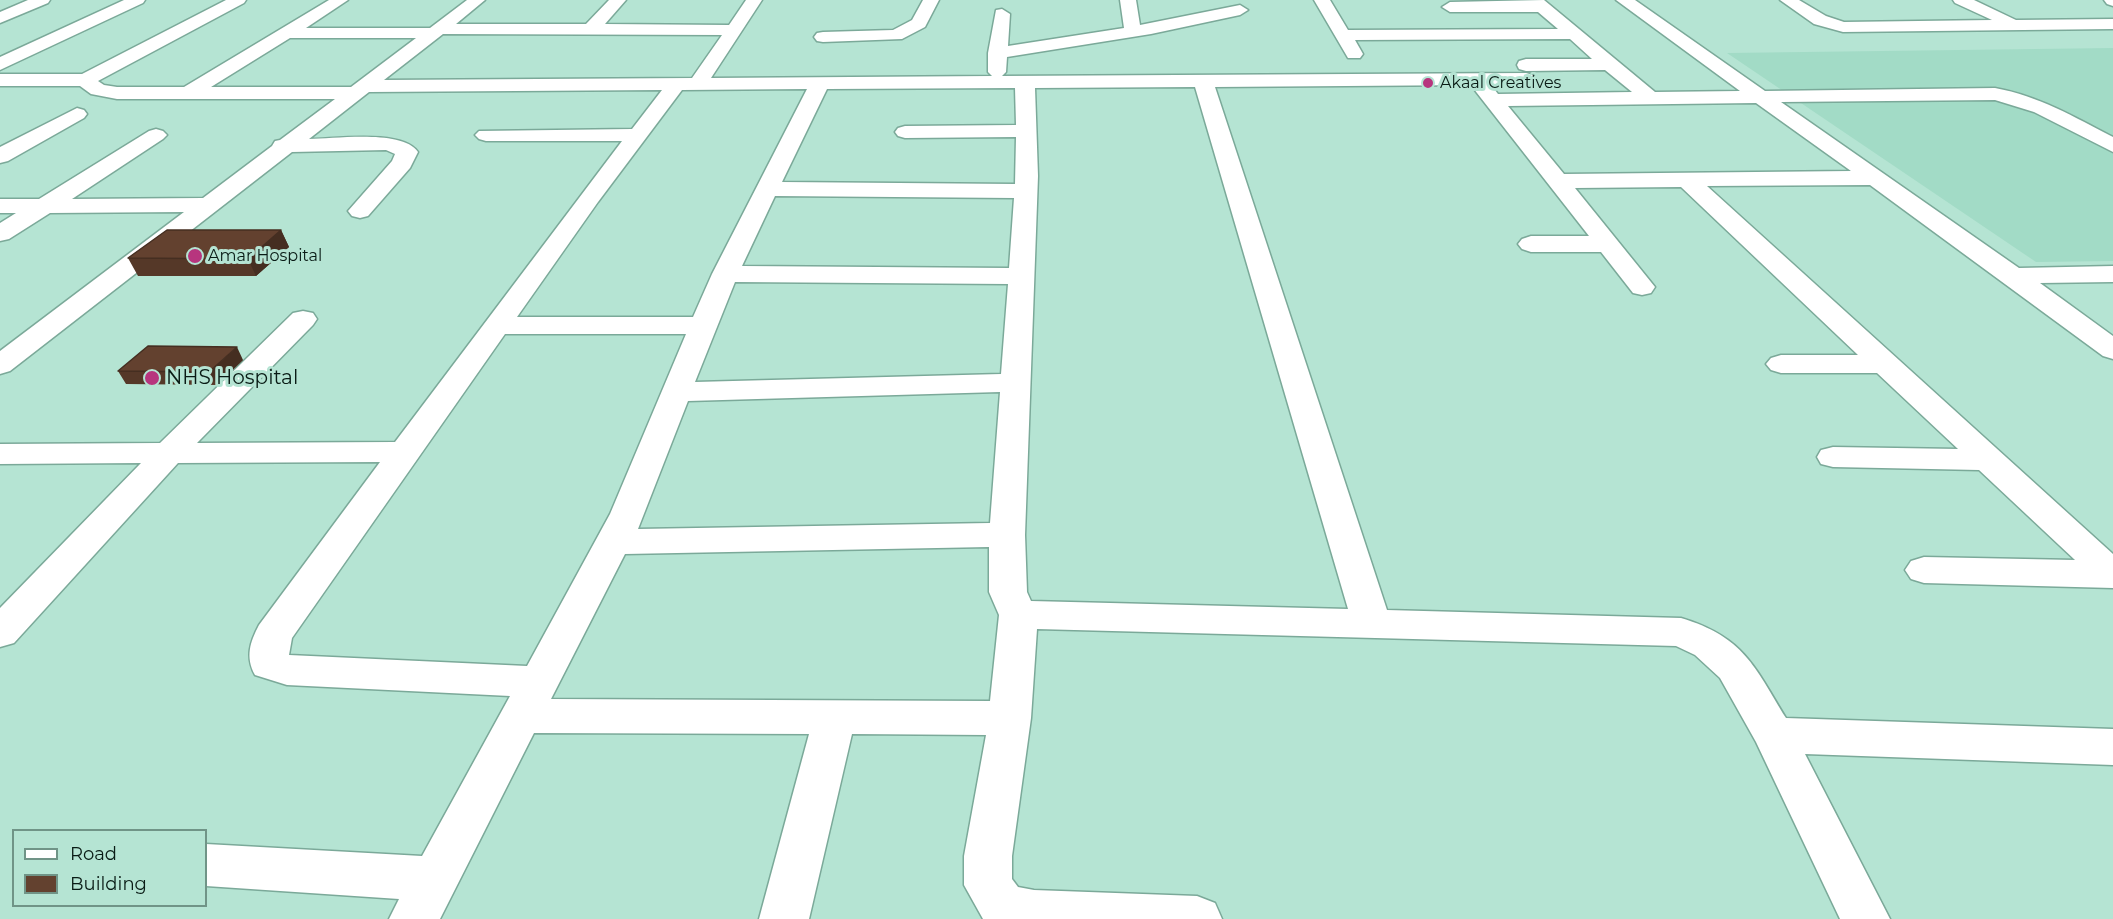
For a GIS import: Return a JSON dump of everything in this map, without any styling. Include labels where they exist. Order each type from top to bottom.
[{"type":"street","points":[[0,18],[42,0]]},
{"type":"street","points":[[0,64],[137,0]]},
{"type":"street","points":[[0,80],[85,80],[238,0]]},
{"type":"street","points":[[187,93],[340,0]]},
{"type":"street","points":[[0,365],[283,146],[477,0]]},
{"type":"street","points":[[591,29],[618,0]]},
{"type":"street","points":[[754,0],[733,30],[688,84],[638,135],[496,326],[273,634],[269,664],[287,670],[531,699],[835,717],[1010,718]]},
{"type":"street","points":[[823,37],[896,35],[919,23],[931,0]]},
{"type":"street","points":[[1128,0],[1132,32]]},
{"type":"street","points":[[1322,0],[1368,79]]},
{"type":"street","points":[[1624,0],[2013,276],[2113,350]]},
{"type":"street","points":[[1788,0],[1820,20],[1843,27],[2113,24]]},
{"type":"street","points":[[1961,0],[2016,25]]},
{"type":"street","points":[[1450,7],[1538,4],[1651,99]]},
{"type":"street","points":[[997,52],[1132,32],[1229,7]]},
{"type":"street","points":[[1002,14],[997,52],[1026,131],[1026,191],[1007,535],[1008,592],[1018,615],[1010,718],[988,856],[988,885],[1004,908],[1034,913],[1197,919]]},
{"type":"street","points":[[287,33],[591,29],[733,30]]},
{"type":"street","points":[[1343,35],[1574,34]]},
{"type":"street","points":[[859,83],[866,63]]},
{"type":"street","points":[[85,80],[98,90],[107,92],[187,93],[688,84],[1475,79],[1610,64]]},
{"type":"street","points":[[1475,79],[1641,287]]},
{"type":"street","points":[[1203,81],[1372,623]]},
{"type":"street","points":[[414,919],[628,514],[725,274],[820,84]]},
{"type":"street","points":[[1494,100],[1762,98],[1986,93],[2007,95],[2036,106],[2113,146]]},
{"type":"street","points":[[0,156],[76,114]]},
{"type":"street","points":[[905,132],[1026,131]]},
{"type":"street","points":[[0,234],[156,135]]},
{"type":"street","points":[[486,135],[638,135]]},
{"type":"street","points":[[283,146],[386,144],[400,147],[407,152],[394,172],[360,211]]},
{"type":"street","points":[[1558,181],[1689,182],[1875,178]]},
{"type":"street","points":[[1689,182],[2112,574]]},
{"type":"street","points":[[767,189],[1026,191]]},
{"type":"street","points":[[0,206],[207,205]]},
{"type":"street","points":[[1531,244],[1608,244]]},
{"type":"street","points":[[725,274],[1021,276]]},
{"type":"street","points":[[2013,276],[2113,274]]},
{"type":"street","points":[[0,633],[169,453],[303,319]]},
{"type":"street","points":[[496,326],[705,325]]},
{"type":"street","points":[[0,341],[30,342]]},
{"type":"street","points":[[1781,364],[1885,364]]},
{"type":"street","points":[[676,392],[1015,383]]},
{"type":"street","points":[[0,454],[405,452]]},
{"type":"street","points":[[1833,457],[1988,460]]},
{"type":"street","points":[[614,542],[1007,535]]},
{"type":"street","points":[[1923,570],[2112,574]]},
{"type":"street","points":[[1018,615],[1681,632],[1709,645],[1734,667],[1773,735],[1865,919]]},
{"type":"street","points":[[784,919],[835,717]]},
{"type":"street","points":[[1773,735],[2113,747]]},
{"type":"street","points":[[207,865],[436,879]]},
{"type":"shaded area","points":[[2113,48],[2113,261],[2036,262],[1727,53]]},
{"type":"building","points":[[167,230],[281,230],[248,259],[128,258]]},
{"type":"building","points":[[148,346],[237,347],[209,372],[118,371]]},
{"type":"place","name":"Akaal Creatives","points":[[1428,83]]},
{"type":"place","name":"Amar Hospital","points":[[195,256]]},
{"type":"place","name":"NHS Hospital","points":[[152,378]]}]
